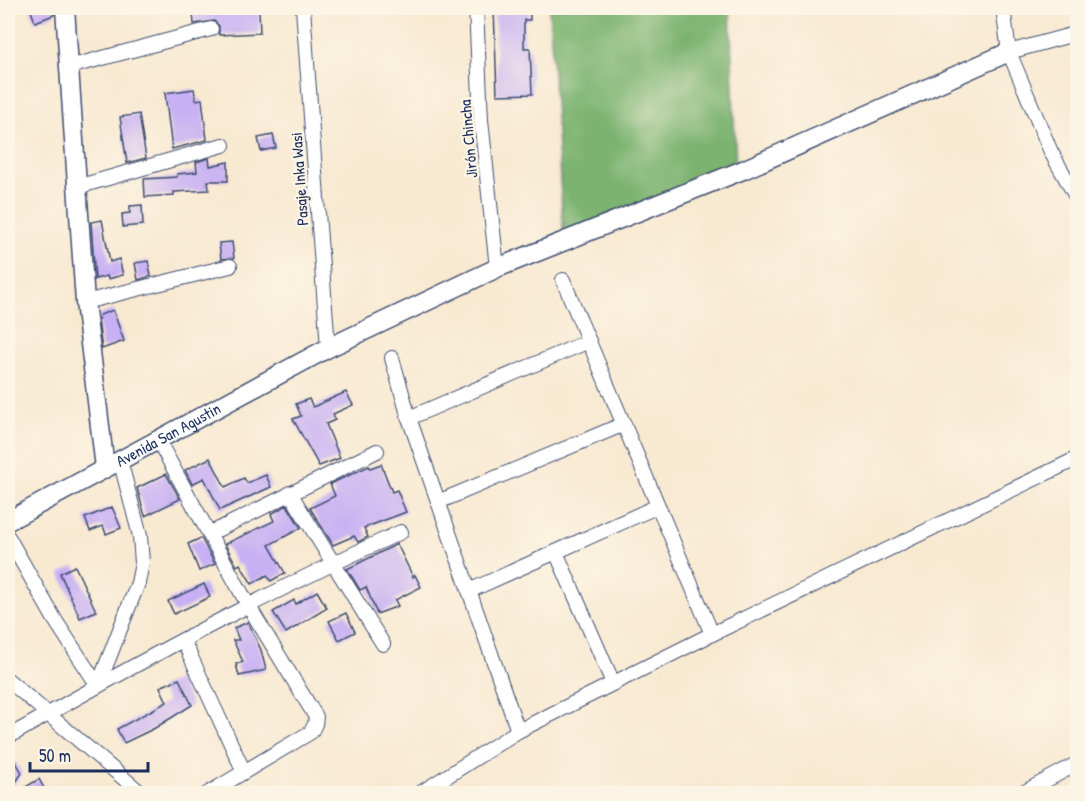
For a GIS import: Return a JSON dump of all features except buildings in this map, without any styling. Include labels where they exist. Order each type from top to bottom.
[{"type":"street","points":[[65,8],[86,302],[113,464],[140,536],[142,563],[138,583],[98,686]]},
{"type":"street","name":"Pasaje Inka Wasi","points":[[305,8],[328,348]]},
{"type":"street","name":"Jirón Chincha","points":[[476,8],[481,120],[497,268]]},
{"type":"street","points":[[1003,8],[1009,52],[1051,152],[1077,200]]},
{"type":"street","points":[[69,67],[211,29]]},
{"type":"street","points":[[1009,52],[1077,33]]},
{"type":"street","name":"Avenida San Agustin","points":[[8,521],[328,348],[497,268],[743,170],[1009,52]]},
{"type":"street","points":[[77,187],[223,146]]},
{"type":"street","points":[[86,302],[231,266]]},
{"type":"street","points":[[563,280],[712,634]]},
{"type":"street","points":[[409,418],[589,341]]},
{"type":"street","points":[[392,358],[409,418],[518,731]]},
{"type":"street","points":[[438,502],[624,424]]},
{"type":"street","points":[[158,440],[248,605],[316,717],[311,732],[207,794]]},
{"type":"street","points":[[209,534],[377,451]]},
{"type":"street","points":[[419,794],[518,731],[712,634],[1077,458]]},
{"type":"street","points":[[290,493],[383,644]]},
{"type":"street","points":[[469,591],[658,506]]},
{"type":"street","points":[[8,737],[248,605],[401,532]]},
{"type":"street","points":[[8,537],[55,620],[98,686]]},
{"type":"street","points":[[556,552],[613,683]]},
{"type":"street","points":[[183,640],[244,771]]},
{"type":"street","points":[[8,680],[142,794]]},
{"type":"street","points":[[1021,794],[1077,763]]},
{"type":"green space","points":[[549,8],[730,8],[736,171],[564,242]]}]
